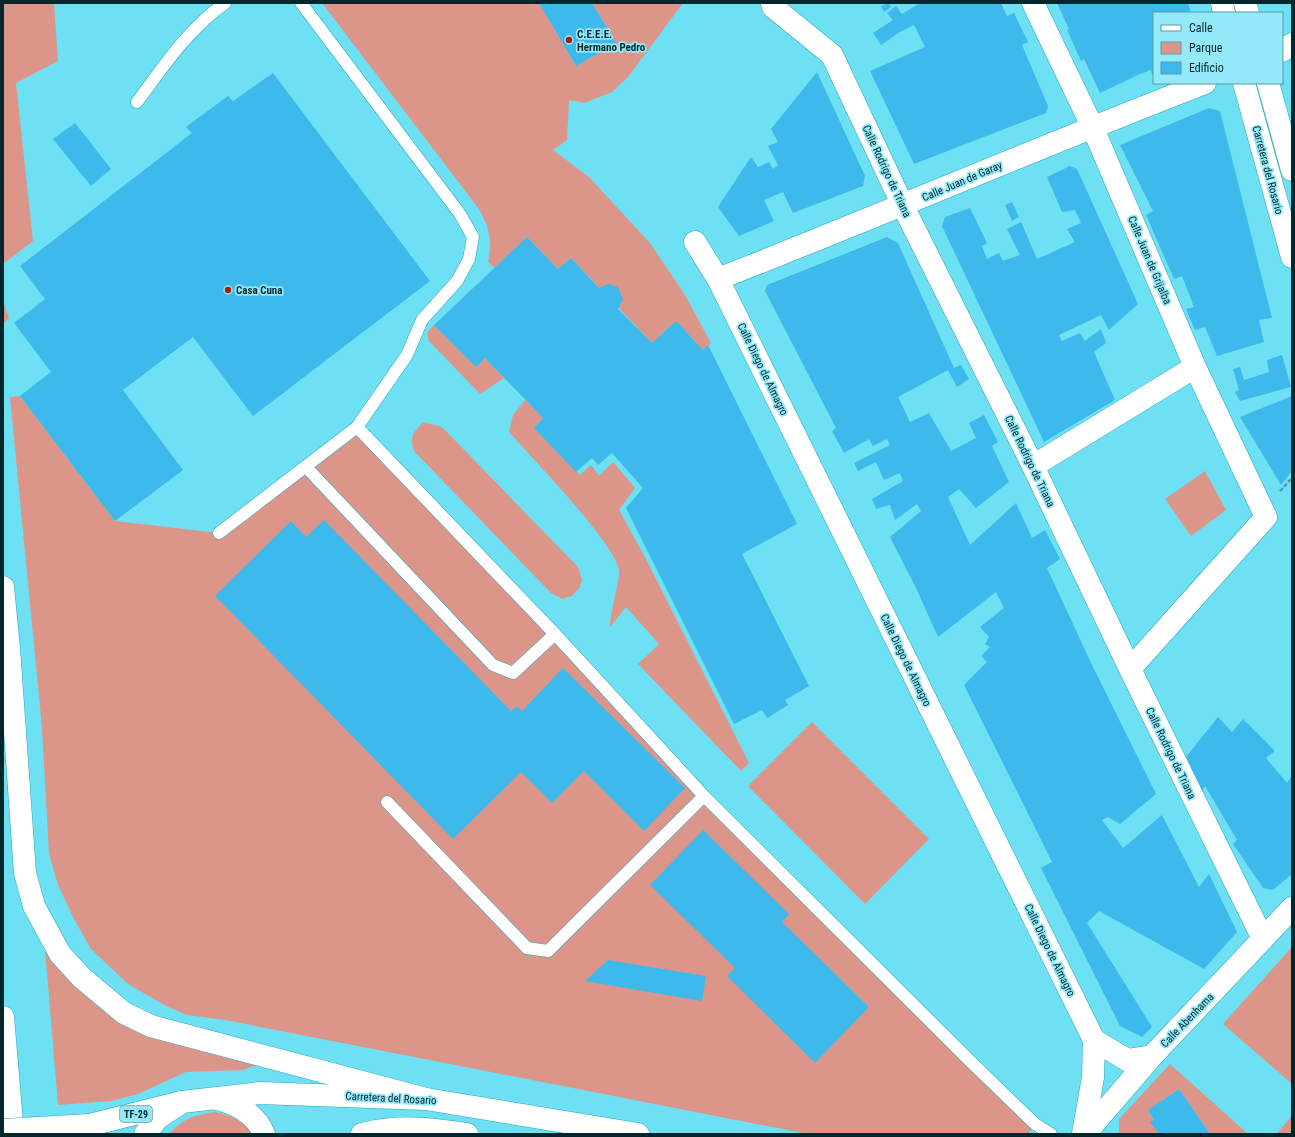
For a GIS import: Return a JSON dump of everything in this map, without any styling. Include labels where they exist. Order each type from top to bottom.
[{"type":"main road","name":"Calle Rodrigo de Triana","points":[[772,3],[773,8],[832,55],[903,206],[1033,466],[1130,669],[1264,939]]},
{"type":"main road","name":"Calle Juan de Grijalba","points":[[1033,3],[1092,126],[1195,366],[1266,517],[1130,669]]},
{"type":"main road","points":[[1283,50],[1292,44]]},
{"type":"main road","name":"Calle Juan de Garay","points":[[718,279],[903,206],[1092,126],[1202,84]]},
{"type":"main road","name":"Carretera del Rosario","points":[[1244,84],[1292,257]]},
{"type":"main road","name":"Carretera del Rosario","points":[[1268,84],[1292,170]]},
{"type":"main road","name":"Calle Diego de Almagro","points":[[695,242],[718,279],[1094,1040],[1093,1077],[1084,1134]]},
{"type":"main road","points":[[1033,466],[1195,366]]},
{"type":"main road","points":[[3,586],[9,648],[25,872],[34,906],[60,954],[82,978],[124,1013],[151,1026],[426,1099]]},
{"type":"main road","name":"Calle Abenhama","points":[[1084,1134],[1152,1056],[1292,908]]},
{"type":"main road","points":[[3,1017],[13,1134]]},
{"type":"main road","points":[[1094,1040],[1127,1060],[1152,1056]]},
{"type":"main road","name":"Carretera del Rosario","points":[[182,1102],[260,1093],[426,1099],[638,1134]]},
{"type":"main road","points":[[213,1098],[231,1103],[247,1112],[261,1125],[264,1134]]},
{"type":"main road","points":[[146,1134],[158,1118],[182,1102]]},
{"type":"main road","name":"TF-29","points":[[3,1130],[90,1125],[182,1102]]},
{"type":"main road","points":[[363,1134],[401,1128],[428,1128],[467,1134]]},
{"type":"lane","points":[[137,102],[178,47],[209,14],[225,3]]},
{"type":"lane","points":[[219,534],[357,427],[407,355],[422,320],[457,281],[469,259],[472,237],[460,214],[301,3]]},
{"type":"lane","points":[[357,427],[555,634],[704,796],[1013,1103],[1035,1124],[1051,1134]]},
{"type":"lane","points":[[306,467],[493,665],[513,673],[555,634]]},
{"type":"lane","points":[[387,802],[527,948],[548,951],[704,796]]},
{"type":"green space","points":[[3,3],[54,3],[58,61],[16,83],[33,241],[3,264]]},
{"type":"green space","points":[[322,3],[539,3],[576,66],[616,43],[592,3],[683,3],[628,77],[612,92],[584,103],[569,100],[567,140],[553,150],[589,177],[650,243],[685,295],[711,343],[703,350],[676,321],[652,343],[571,258],[558,269],[527,237],[495,268],[488,262],[490,241],[488,229],[479,209]]},
{"type":"green space","points":[[3,302],[9,318],[3,324]]},
{"type":"green space","points":[[434,325],[476,367],[485,358],[504,378],[480,394],[429,341],[427,333]]},
{"type":"green space","points":[[20,396],[115,521],[219,533],[357,427],[704,796],[1035,1124],[1028,1134],[808,1134],[225,1020],[187,1015],[166,1006],[128,984],[91,949],[74,919],[58,885],[49,854],[42,728],[10,397]]},
{"type":"green space","points":[[525,400],[543,418],[534,428],[580,475],[591,465],[599,476],[613,462],[635,488],[619,510],[646,559],[749,763],[741,771],[638,664],[659,644],[626,607],[610,627],[619,570],[614,557],[588,521],[509,432],[513,415]]},
{"type":"green space","points":[[424,422],[442,427],[578,567],[582,579],[580,587],[572,596],[562,599],[551,593],[414,451],[412,442],[413,435]]},
{"type":"green space","points":[[1205,471],[1226,510],[1191,536],[1165,499]]},
{"type":"green space","points":[[812,722],[929,839],[865,904],[748,786]]},
{"type":"green space","points":[[1292,947],[1292,1084],[1223,1024]]},
{"type":"green space","points":[[45,949],[88,996],[257,1065],[243,1070],[186,1072],[138,1094],[111,1101],[58,1105]]},
{"type":"green space","points":[[1170,1064],[1248,1134],[1210,1134],[1179,1089],[1148,1110],[1154,1120],[1151,1122],[1159,1134],[1119,1134],[1119,1119]]},
{"type":"green space","points":[[215,1112],[227,1115],[237,1120],[255,1134],[169,1134],[180,1124],[190,1118],[201,1114]]},
{"type":"green space","points":[[1292,1116],[1292,1134],[1276,1134]]},
{"type":"building","points":[[539,3],[592,3],[616,43],[576,66]]},
{"type":"building","points":[[889,3],[891,7],[884,12],[881,6]]},
{"type":"building","points":[[920,3],[1001,3],[1007,16],[1014,13],[1028,42],[1022,45],[1048,106],[1046,113],[914,164],[870,71],[925,47],[914,25],[900,32],[881,45],[873,33],[893,20],[887,13],[896,6],[902,14]]},
{"type":"building","points":[[1057,3],[1188,3],[1191,12],[1153,12],[1153,74],[1151,70],[1140,74],[1100,93],[1084,59],[1081,61],[1067,30],[1069,29]]},
{"type":"building","points":[[817,72],[865,176],[863,186],[793,213],[783,192],[764,200],[774,221],[739,236],[718,207],[751,157],[758,167],[769,162],[773,169],[778,165],[768,146],[778,142],[771,129]]},
{"type":"building","name":"Casa Cuna","points":[[273,73],[430,281],[253,416],[193,337],[123,390],[183,470],[115,521],[20,396],[51,372],[14,323],[45,299],[20,266],[192,133],[186,127],[228,96],[233,101]]},
{"type":"building","points":[[1209,108],[1220,111],[1272,318],[1259,320],[1264,342],[1217,356],[1205,327],[1195,330],[1186,309],[1194,307],[1182,276],[1174,279],[1146,215],[1153,211],[1120,145]]},
{"type":"building","points":[[75,123],[111,169],[91,186],[53,139]]},
{"type":"building","points":[[1070,166],[1077,169],[1138,304],[1109,330],[1101,315],[1059,335],[1062,341],[1080,333],[1085,341],[1101,329],[1106,343],[1094,352],[1115,400],[1044,442],[942,226],[945,217],[970,208],[987,243],[982,246],[987,259],[999,253],[1003,261],[1020,255],[1007,229],[1021,222],[1037,259],[1075,242],[1067,229],[1081,223],[1075,210],[1062,212],[1047,177]]},
{"type":"building","points":[[1012,202],[1019,217],[1012,221],[1005,205]]},
{"type":"building","points":[[527,237],[558,269],[571,258],[599,288],[608,284],[618,287],[623,299],[618,309],[652,343],[676,321],[703,350],[708,345],[797,524],[742,554],[809,686],[785,700],[788,705],[767,718],[762,710],[734,724],[626,508],[643,488],[612,453],[598,465],[592,458],[576,472],[534,428],[543,418],[485,358],[476,367],[434,325]]},
{"type":"building","points":[[887,237],[898,243],[954,368],[961,365],[969,379],[957,387],[948,370],[898,397],[910,422],[929,413],[951,451],[976,438],[969,423],[984,415],[998,442],[992,446],[1009,482],[976,508],[959,489],[948,497],[970,545],[1016,503],[1032,538],[1045,530],[1060,559],[1047,568],[1092,665],[1156,794],[1120,824],[1108,817],[1102,820],[1123,848],[1162,815],[1199,887],[1209,874],[1237,932],[1204,969],[1099,911],[1087,923],[1152,1027],[1142,1037],[1120,1026],[1041,868],[1052,862],[964,685],[987,662],[981,656],[990,647],[985,644],[989,637],[980,627],[1004,608],[996,592],[938,637],[917,590],[890,537],[921,511],[917,504],[895,520],[890,505],[876,509],[872,499],[903,481],[900,473],[884,480],[876,462],[858,471],[854,463],[890,445],[887,439],[873,446],[869,439],[844,453],[832,431],[836,428],[765,291],[767,285]]},
{"type":"building","points":[[1282,355],[1291,387],[1240,401],[1235,392],[1239,390],[1233,369],[1240,367],[1244,380],[1269,372],[1267,360]]},
{"type":"building","points":[[1292,396],[1292,471],[1281,485],[1240,417]]},
{"type":"building","points":[[324,520],[511,711],[517,706],[522,711],[563,668],[685,788],[644,831],[584,771],[552,803],[521,772],[453,839],[215,596],[291,521],[306,537]]},
{"type":"building","points":[[1218,717],[1232,732],[1243,719],[1275,751],[1266,758],[1287,783],[1292,775],[1292,874],[1273,890],[1263,888],[1233,844],[1237,840],[1205,786],[1202,791],[1186,757]]},
{"type":"building","points":[[703,830],[789,914],[782,922],[869,1007],[815,1063],[727,976],[735,968],[650,885]]},
{"type":"building","points":[[608,960],[706,976],[702,1001],[585,981]]},
{"type":"building","points":[[1179,1089],[1210,1134],[1159,1134],[1150,1122],[1154,1120],[1148,1110]]},
{"type":"place","name":"C.E.E.E. Hermano Pedro","points":[[569,40]]},
{"type":"place","name":"Casa Cuna","points":[[228,290]]}]
